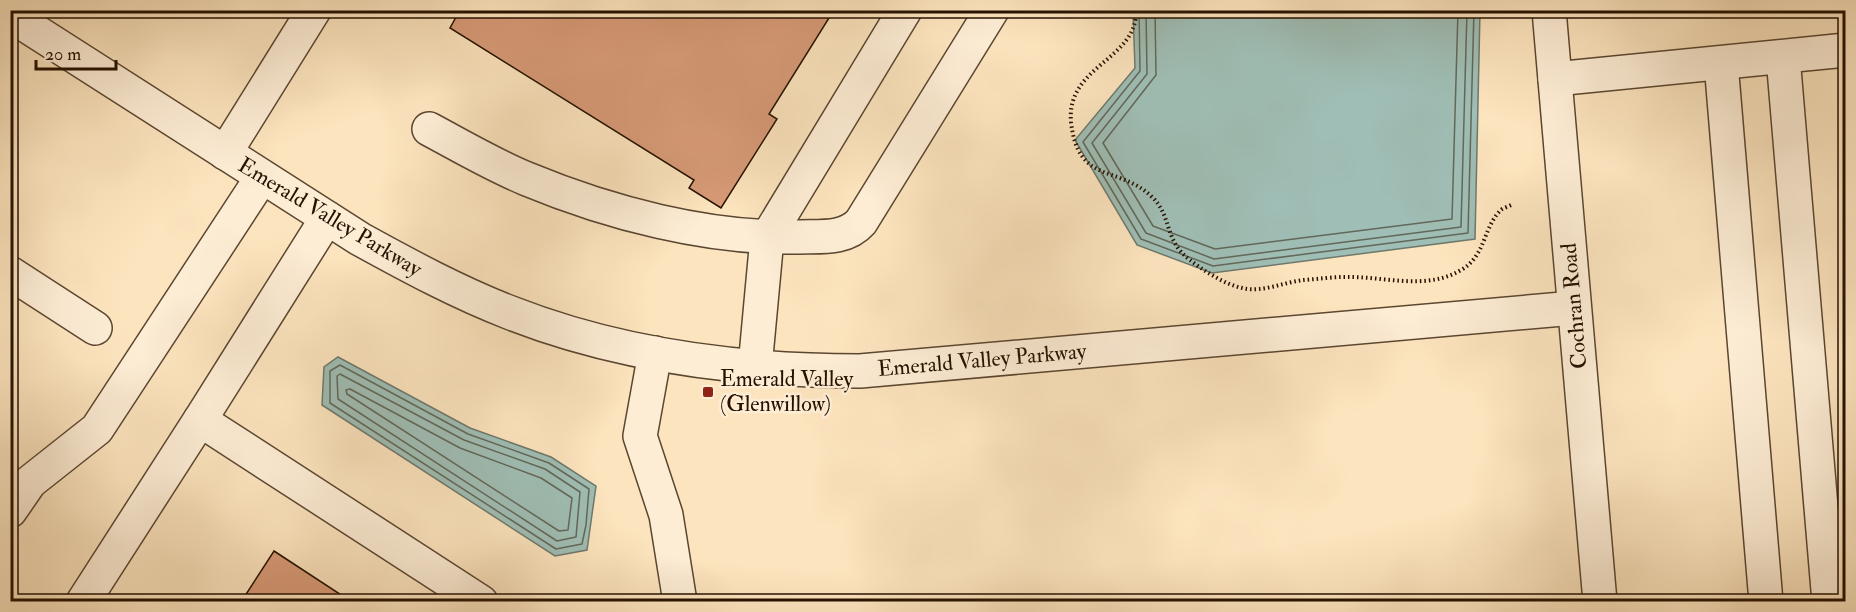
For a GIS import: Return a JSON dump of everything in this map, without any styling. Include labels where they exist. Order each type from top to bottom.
[{"type":"street","points":[[225,153],[314,10]]},
{"type":"street","points":[[755,367],[766,238],[905,10]]},
{"type":"street","points":[[429,129],[526,179],[606,207],[713,232],[766,238],[838,236],[853,231],[992,10]]},
{"type":"street","name":"Cochran Road","points":[[1549,10],[1600,602]]},
{"type":"street","name":"Emerald Valley Parkway","points":[[10,15],[327,218],[405,264],[513,314],[579,335],[655,353],[755,367],[803,371],[860,371],[1574,308]]},
{"type":"street","points":[[1555,79],[1845,50]]},
{"type":"street","points":[[1783,57],[1829,602]]},
{"type":"street","points":[[1721,63],[1766,602]]},
{"type":"street","points":[[10,511],[30,482],[97,429],[262,177]]},
{"type":"street","points":[[83,602],[327,218]]},
{"type":"street","points":[[10,273],[95,328]]},
{"type":"street","points":[[655,353],[640,436],[666,515],[680,602]]},
{"type":"street","points":[[200,420],[481,602]]},
{"type":"path","points":[[1136,10],[1137,25],[1125,44],[1090,74],[1072,99],[1075,143],[1084,161],[1112,177],[1144,190],[1163,207],[1170,239],[1188,259],[1222,280],[1243,289],[1346,277],[1424,282],[1461,270],[1479,254],[1501,210],[1513,204]]},
{"type":"water","points":[[1133,11],[1480,11],[1475,239],[1212,273],[1137,245],[1075,140],[1135,68]]},
{"type":"water","points":[[338,357],[470,428],[551,457],[596,486],[587,550],[555,556],[322,405],[324,367]]},
{"type":"building","points":[[460,10],[834,10],[769,114],[777,119],[721,208],[689,188],[694,180],[450,28]]},
{"type":"building","points":[[1846,170],[1846,227],[1840,171]]},
{"type":"building","points":[[274,551],[352,602],[241,602]]},
{"type":"place","name":"Emerald Valley (Glenwillow)","points":[[708,392]]}]
